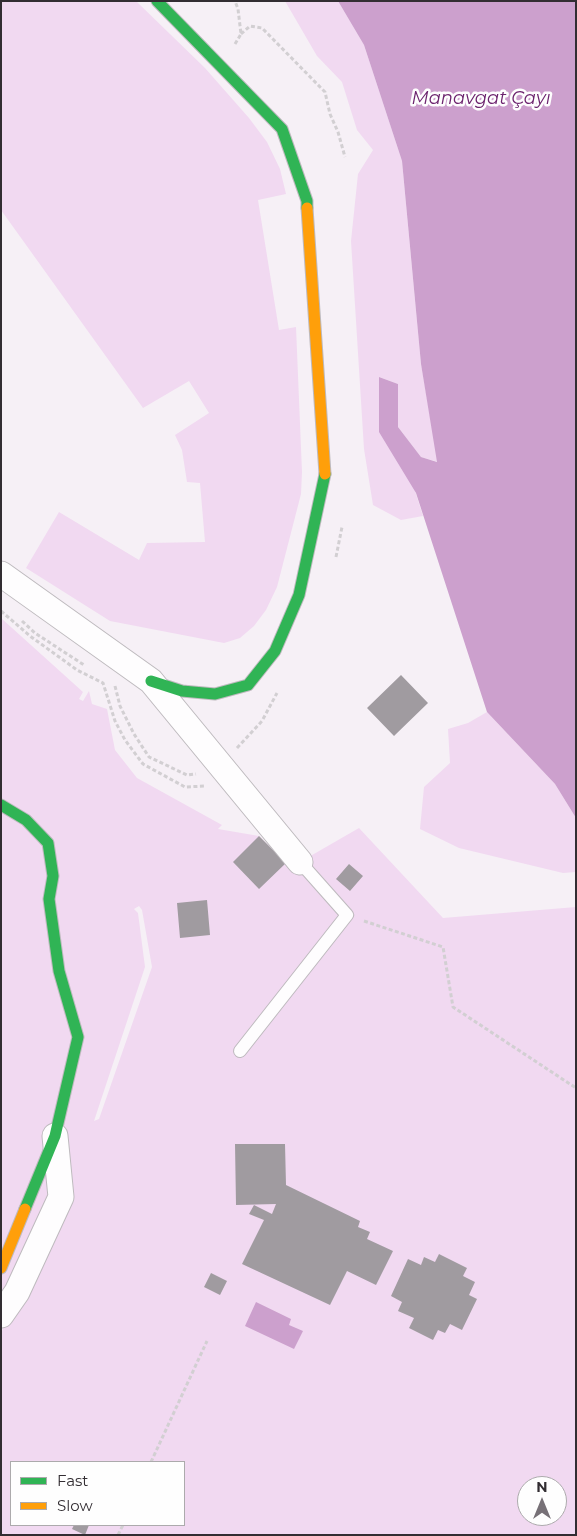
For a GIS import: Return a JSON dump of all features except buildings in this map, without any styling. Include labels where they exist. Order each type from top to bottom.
[{"type":"street","points":[[1,574],[150,682],[182,692],[215,694],[248,686],[275,651],[299,595],[325,472],[307,201],[282,129],[157,1]]},
{"type":"street","points":[[150,682],[215,775],[300,862]]},
{"type":"street","points":[[1,805],[26,820],[48,843],[52,876],[49,899],[59,971],[78,1037],[55,1136],[1,1268]]},
{"type":"street","points":[[1,1315],[17,1292],[61,1197],[55,1136]]},
{"type":"lane","points":[[240,1052],[347,915],[300,862]]},
{"type":"path","points":[[235,1],[238,9],[241,34]]},
{"type":"path","points":[[218,63],[232,48],[241,34],[250,26],[262,28],[325,92],[330,114],[346,157]]},
{"type":"path","points":[[335,560],[343,522]]},
{"type":"path","points":[[1,612],[77,670],[103,684],[115,721],[125,740],[143,764],[185,787],[201,787],[215,775],[262,721],[280,688]]},
{"type":"path","points":[[21,621],[34,633],[75,662],[90,669]]},
{"type":"path","points":[[113,680],[120,706],[134,734],[149,757],[187,775],[216,771],[215,775]]},
{"type":"path","points":[[347,915],[443,946],[453,1007],[576,1088]]},
{"type":"path","points":[[151,1461],[207,1340]]},
{"type":"shaded area","points":[[1,1],[136,1],[205,68],[249,118],[267,142],[280,169],[286,194],[258,200],[279,330],[296,327],[302,472],[301,494],[277,587],[266,610],[254,626],[240,638],[224,643],[110,621],[26,568],[59,512],[139,560],[147,543],[205,542],[200,483],[187,482],[182,450],[175,435],[209,413],[189,381],[143,408],[1,210]]},
{"type":"shaded area","points":[[285,1],[338,1],[364,45],[402,161],[421,364],[438,462],[421,457],[398,427],[398,384],[379,377],[423,516],[401,520],[373,505],[364,449],[351,241],[358,174],[373,150],[357,130],[342,82],[317,56]]},
{"type":"shaded area","points":[[1,618],[83,692],[79,699],[83,701],[89,691],[92,704],[107,709],[115,750],[137,778],[222,825],[218,829],[259,836],[286,863],[300,862],[359,828],[443,918],[576,907],[576,1535],[1,1535],[1,1333],[10,1314],[1,1300]],"holes":[[[139,906],[142,910],[152,967],[99,1119],[94,1121],[145,967],[138,913],[134,909]]]},
{"type":"shaded area","points":[[487,712],[555,784],[576,818],[576,872],[563,873],[459,848],[420,829],[424,787],[450,763],[448,729],[468,723]]},
{"type":"water","name":"Manavgat Çayı","points":[[338,1],[576,1],[576,818],[555,784],[487,712],[416,493],[379,432],[379,377],[398,384],[398,427],[421,457],[437,462],[421,364],[402,161],[364,45]]},
{"type":"water","points":[[256,1302],[291,1319],[289,1325],[303,1331],[294,1349],[245,1326]]},
{"type":"traffic: fast","points":[[157,1],[282,129],[307,201],[307,208]]},
{"type":"traffic: fast","points":[[151,681],[182,691],[215,694],[248,685],[275,651],[299,595],[325,474]]},
{"type":"traffic: fast","points":[[1,805],[26,820],[48,843],[53,876],[49,899],[59,971],[78,1037],[55,1136],[25,1209]]},
{"type":"traffic: slow","points":[[307,208],[325,474]]},
{"type":"traffic: slow","points":[[1,1268],[25,1209]]}]
